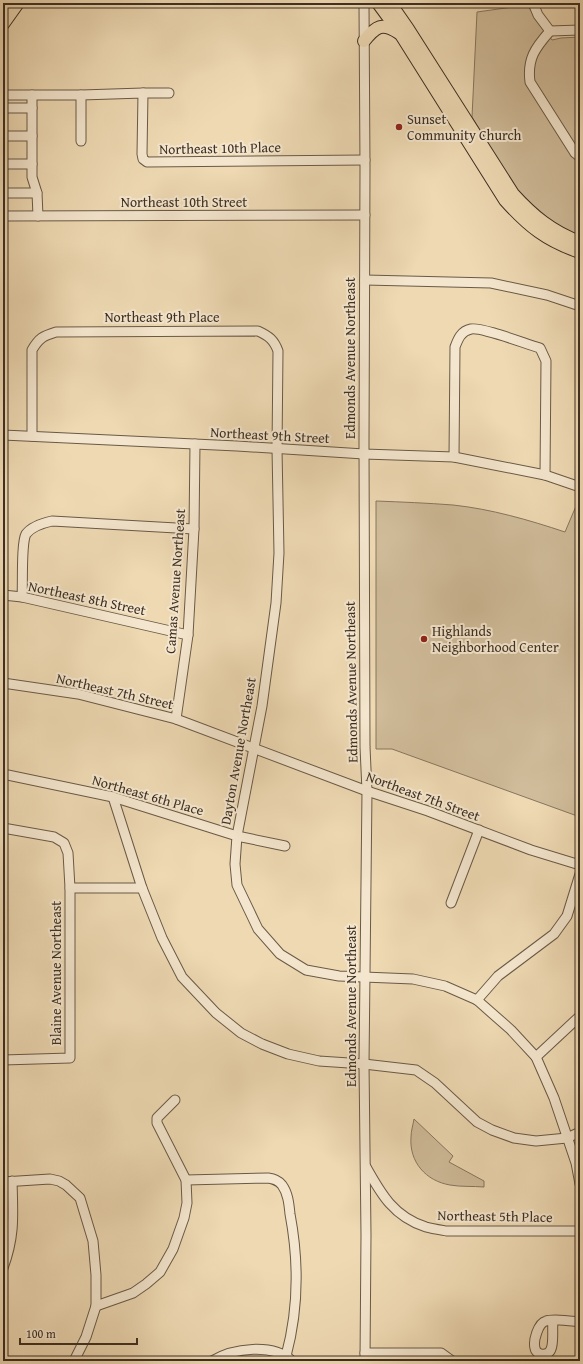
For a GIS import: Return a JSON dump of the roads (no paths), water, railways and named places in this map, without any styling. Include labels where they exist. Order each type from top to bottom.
[{"type":"main road","points":[[3,24],[18,3]]},
{"type":"main road","points":[[378,3],[400,33],[505,200],[518,215],[546,238],[580,252]]},
{"type":"main road","points":[[390,3],[513,194],[525,208],[552,229],[580,242]]},
{"type":"main road","points":[[364,41],[372,32],[381,27],[389,27],[400,33]]},
{"type":"street","name":"Edmonds Avenue Northeast","points":[[364,3],[365,737],[367,791],[364,1064],[365,1357]]},
{"type":"street","points":[[533,3],[538,15],[550,31]]},
{"type":"street","points":[[580,30],[550,31],[532,53],[529,73],[530,82],[575,153],[580,157]]},
{"type":"street","name":"Northeast 10th Place","points":[[143,93],[142,154],[143,159],[147,162],[365,160]]},
{"type":"street","points":[[3,95],[169,93]]},
{"type":"street","points":[[32,95],[32,177],[37,193],[38,216]]},
{"type":"street","points":[[80,141],[81,95]]},
{"type":"street","points":[[3,108],[32,108]]},
{"type":"street","points":[[3,136],[32,136]]},
{"type":"street","points":[[3,164],[32,164]]},
{"type":"street","points":[[8,193],[37,193]]},
{"type":"street","name":"Northeast 10th Street","points":[[3,216],[365,215]]},
{"type":"street","points":[[365,280],[491,283],[547,295],[580,306]]},
{"type":"street","points":[[454,457],[455,346],[460,334],[470,329],[485,331],[540,348],[546,361],[545,475]]},
{"type":"street","name":"Northeast 9th Place","points":[[32,436],[32,350],[37,341],[46,336],[56,332],[258,331],[268,336],[274,342],[278,351],[277,449]]},
{"type":"street","name":"Northeast 9th Street","points":[[3,435],[364,454],[454,457],[545,475],[580,487]]},
{"type":"street","name":"Camas Avenue Northeast","points":[[176,719],[188,634],[194,529],[195,444]]},
{"type":"street","name":"Dayton Avenue Northeast","points":[[277,449],[278,553],[276,603],[255,748],[237,836],[235,864],[237,884],[258,929],[280,954],[306,970],[339,976],[413,979],[445,986],[477,1000],[512,1030],[536,1057],[554,1098],[576,1163],[580,1184]]},
{"type":"street","points":[[22,597],[24,544],[26,534],[32,528],[41,524],[52,521],[194,529]]},
{"type":"street","name":"Northeast 8th Street","points":[[3,595],[22,597],[188,634]]},
{"type":"street","name":"Northeast 7th Street","points":[[3,683],[78,694],[176,719],[367,791],[428,811],[531,850],[580,865]]},
{"type":"street","name":"Northeast 6th Place","points":[[3,774],[113,797],[237,836],[285,846]]},
{"type":"street","points":[[113,797],[142,888],[162,938],[182,977],[222,1018],[241,1033],[262,1044],[288,1054],[319,1061],[416,1070],[436,1083],[477,1122],[504,1135],[524,1140],[536,1141],[567,1138],[580,1132]]},
{"type":"street","points":[[3,828],[54,837],[64,843],[68,853],[70,888]]},
{"type":"street","points":[[451,903],[479,830]]},
{"type":"street","points":[[477,1000],[498,976],[554,934],[567,916],[580,874]]},
{"type":"street","name":"Blaine Avenue Northeast","points":[[3,1060],[70,1058],[70,888],[142,888]]},
{"type":"street","points":[[536,1057],[580,1016]]},
{"type":"street","points":[[96,1306],[132,1293],[146,1284],[160,1272],[173,1249],[184,1218],[187,1203],[186,1180],[157,1123],[157,1118],[175,1100]]},
{"type":"street","name":"Northeast 5th Place","points":[[365,1166],[388,1202],[398,1212],[412,1221],[426,1227],[448,1231],[580,1231]]},
{"type":"street","points":[[186,1180],[268,1178],[277,1181],[282,1185],[287,1193],[296,1242],[297,1271],[295,1315],[289,1358],[274,1352],[261,1350],[234,1351],[212,1361]]},
{"type":"street","points":[[3,1268],[11,1242],[13,1229],[8,1182],[50,1179],[66,1185],[80,1198],[93,1241],[96,1275],[96,1306],[86,1337],[74,1361]]},
{"type":"street","points":[[553,1321],[580,1322]]},
{"type":"street","points":[[365,1357],[441,1353],[452,1361]]},
{"type":"place","name":"Sunset Community Church","points":[[399,127]]},
{"type":"place","name":"Highlands Neighborhood Center","points":[[424,639]]}]
